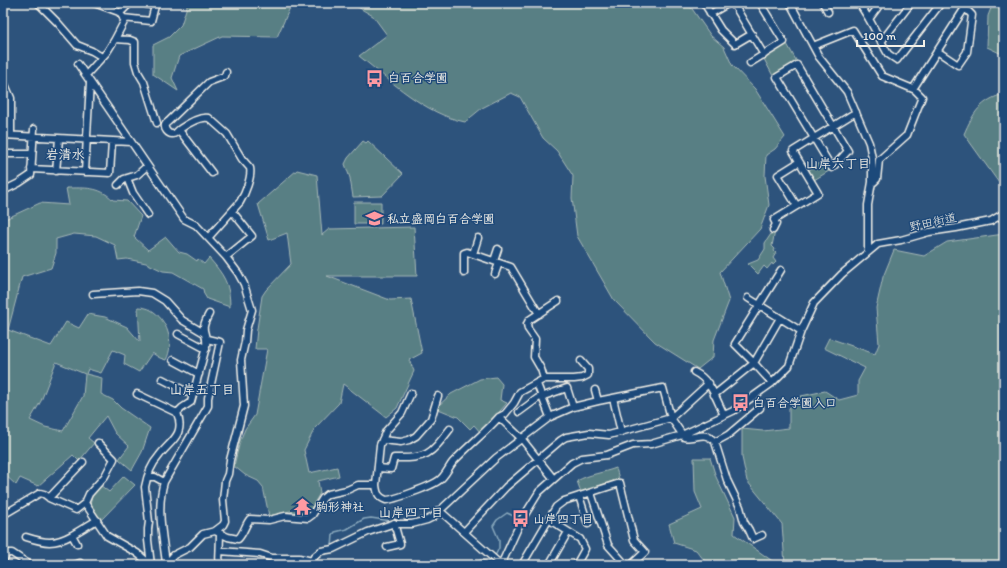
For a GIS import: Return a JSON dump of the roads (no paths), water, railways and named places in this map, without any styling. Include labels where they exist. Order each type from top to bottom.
[{"type":"street","points":[[38,3],[77,45],[102,57]]},
{"type":"street","points":[[94,3],[122,16],[151,21],[155,6],[146,4]]},
{"type":"street","points":[[86,75],[115,39],[124,20],[122,16],[130,3]]},
{"type":"street","points":[[704,3],[721,30],[735,44],[752,34]]},
{"type":"street","points":[[710,14],[729,3]]},
{"type":"street","points":[[733,3],[764,55]]},
{"type":"street","points":[[750,63],[784,42],[760,3]]},
{"type":"street","points":[[823,3],[828,12]]},
{"type":"street","points":[[859,3],[888,54],[897,60],[941,3]]},
{"type":"street","points":[[869,19],[881,3]]},
{"type":"street","points":[[881,42],[911,3]]},
{"type":"street","points":[[793,4],[819,57],[847,92],[869,143],[872,158],[872,182],[868,205],[868,252]]},
{"type":"street","points":[[913,88],[965,5],[972,15],[967,52],[958,65],[937,51]]},
{"type":"street","points":[[813,46],[853,30],[882,76],[913,88],[922,97],[912,124],[906,135],[879,160],[877,179],[872,182]]},
{"type":"street","points":[[115,39],[136,42],[135,62],[138,72],[144,82],[157,123]]},
{"type":"street","points":[[78,64],[184,219],[196,225],[226,257],[238,273],[244,284],[252,310],[246,330],[241,360],[244,406],[225,481],[223,500],[225,521],[218,532],[220,551],[219,565]]},
{"type":"street","points":[[797,65],[848,151],[832,168],[814,138],[777,77],[797,65]]},
{"type":"street","points":[[208,238],[244,196],[251,171],[248,164],[242,159],[231,138],[214,122],[206,117],[187,125],[175,134],[165,130],[165,125],[209,82],[225,76],[226,72]]},
{"type":"street","points":[[3,80],[11,98],[11,136]]},
{"type":"street","points":[[85,172],[90,82]]},
{"type":"street","points":[[773,230],[776,224],[774,220],[818,193],[793,151],[856,112]]},
{"type":"street","points":[[3,191],[31,175],[34,129]]},
{"type":"street","points":[[179,130],[212,173]]},
{"type":"street","points":[[3,135],[131,142]]},
{"type":"street","points":[[56,170],[59,139]]},
{"type":"street","points":[[31,169],[110,174],[112,142]]},
{"type":"street","points":[[3,154],[32,154]]},
{"type":"street","points":[[797,206],[778,175],[799,162]]},
{"type":"street","points":[[118,185],[124,179],[137,175],[147,166]]},
{"type":"street","points":[[127,178],[133,193],[148,215]]},
{"type":"street","points":[[226,257],[252,236],[232,210]]},
{"type":"street","name":"野田街道","points":[[682,435],[733,411],[772,383],[789,366],[801,331],[814,303],[842,274],[878,244],[901,240],[929,232],[991,221],[1004,213]]},
{"type":"street","points":[[473,254],[478,238]]},
{"type":"street","points":[[495,274],[498,249]]},
{"type":"street","points":[[464,273],[464,253],[467,252],[510,267],[539,314]]},
{"type":"street","points":[[772,383],[735,344],[781,270]]},
{"type":"street","points":[[93,294],[138,291],[149,292],[165,301],[182,320],[206,336],[220,342],[208,398],[208,406],[164,482],[161,493],[160,503],[166,564]]},
{"type":"street","points":[[748,298],[801,331]]},
{"type":"street","points":[[544,379],[541,369],[534,357],[534,336],[528,329],[527,324],[529,320],[558,301]]},
{"type":"street","points":[[177,413],[192,402],[206,349],[206,336],[203,330],[203,324],[209,314]]},
{"type":"street","points":[[714,395],[754,363],[780,318]]},
{"type":"street","points":[[178,334],[206,349]]},
{"type":"street","points":[[173,360],[199,374]]},
{"type":"street","points":[[499,417],[505,414],[514,403],[520,392],[544,379],[574,379],[588,375],[588,369],[581,361]]},
{"type":"street","points":[[694,372],[709,384],[724,415]]},
{"type":"street","points":[[162,379],[193,395]]},
{"type":"street","points":[[537,384],[550,416]]},
{"type":"street","points":[[464,532],[506,487],[566,437],[589,433],[607,435],[671,418],[709,384]]},
{"type":"street","points":[[518,412],[542,396],[567,388],[574,407]]},
{"type":"street","points":[[220,551],[260,554],[272,558],[299,558],[311,563],[320,551],[333,549],[368,532],[394,524],[412,524],[433,517],[496,458],[550,416],[574,407],[598,401],[663,388],[671,418],[682,435],[686,438],[704,435],[711,438],[715,442],[727,480],[741,511],[744,522],[753,539],[762,535]]},
{"type":"street","points":[[595,390],[598,401]]},
{"type":"street","points":[[411,393],[402,413],[386,431],[378,450],[376,484],[379,497],[386,500],[390,500],[439,481],[449,466],[485,433],[508,405]]},
{"type":"street","points":[[136,394],[177,413]]},
{"type":"street","points":[[382,440],[401,442],[416,436],[431,419],[438,396]]},
{"type":"street","points":[[613,398],[621,432]]},
{"type":"street","points":[[715,442],[728,435],[760,408]]},
{"type":"street","points":[[150,564],[149,522],[145,488],[151,468],[158,456],[178,435],[180,425],[177,413]]},
{"type":"street","points":[[499,417],[521,438],[553,478]]},
{"type":"street","points":[[378,468],[391,469],[394,458],[415,458],[430,453],[450,429]]},
{"type":"street","points":[[439,510],[501,565],[521,521],[539,492],[553,478],[572,463],[582,458],[607,455],[625,447],[652,444],[682,435]]},
{"type":"street","points":[[3,515],[40,493],[76,510],[85,503],[89,494],[105,476],[114,459],[98,443]]},
{"type":"street","points":[[49,498],[82,462]]},
{"type":"street","points":[[148,477],[155,477],[164,482]]},
{"type":"street","points":[[522,565],[556,507],[561,503],[579,496],[620,483],[634,540],[645,552],[632,565]]},
{"type":"street","points":[[166,564],[174,555],[190,547],[204,534],[218,532],[238,539],[242,535],[250,519],[269,520],[285,516],[308,518],[312,515],[323,498],[328,494],[347,490],[358,485],[376,484]]},
{"type":"street","points":[[591,493],[608,545],[626,565]]},
{"type":"street","points":[[579,496],[588,524]]},
{"type":"street","points":[[85,503],[104,532],[110,538],[138,553],[150,564]]},
{"type":"street","points":[[548,519],[580,539],[585,549],[576,565]]},
{"type":"street","points":[[26,537],[39,541],[60,541],[97,520]]},
{"type":"street","points":[[387,547],[400,544],[394,524]]},
{"type":"street","points":[[549,565],[568,532]]},
{"type":"street","points":[[72,535],[77,544]]},
{"type":"street","points":[[3,560],[8,553],[12,553],[30,565]]},
{"type":"street","points":[[75,565],[80,563],[82,565]]},
{"type":"waterway","points":[[495,556],[499,548],[499,540],[493,526],[497,520],[507,513],[518,518],[521,513]]},
{"type":"waterway","points":[[332,547],[333,535],[335,532],[347,529],[364,519],[371,518],[391,521],[398,520]]},
{"type":"waterway","points":[[472,565],[481,560],[487,562],[492,559]]},
{"type":"place","name":"白百合学園","points":[[375,78]]},
{"type":"place","name":"私立盛岡白百合学園","points":[[374,219]]},
{"type":"place","name":"白百合学園入口","points":[[740,403]]},
{"type":"place","name":"駒形神社","points":[[303,507]]},
{"type":"place","name":"山岸四丁目","points":[[520,519]]},
{"type":"district","name":"岩清水","points":[[65,154]]},
{"type":"district","name":"山岸六丁目","points":[[838,163]]},
{"type":"district","name":"山岸五丁目","points":[[202,389]]},
{"type":"district","name":"山岸四丁目","points":[[411,512]]}]
